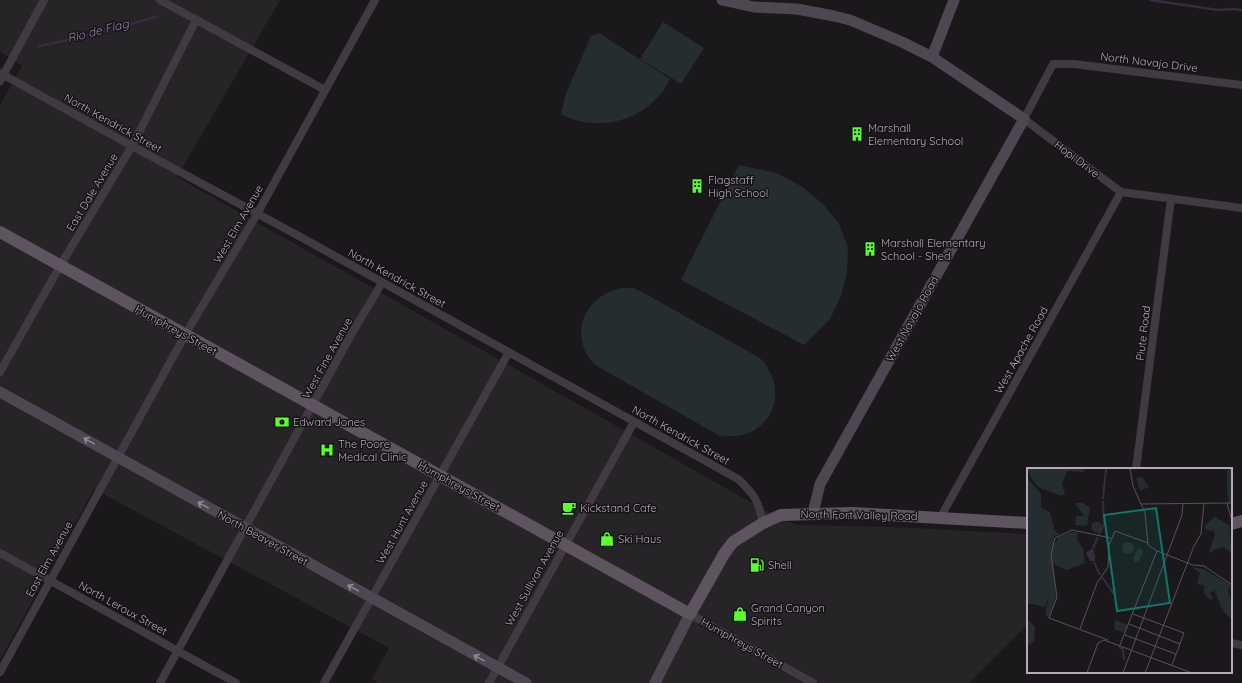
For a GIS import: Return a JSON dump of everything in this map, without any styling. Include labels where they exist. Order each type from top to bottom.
[{"type":"main road","name":"Humphreys Street","points":[[0,232],[690,614]]},
{"type":"main road","name":"North Fort Valley Road","points":[[690,614],[724,554],[733,542],[763,523],[781,515],[854,513],[1027,523]]},
{"type":"main road","points":[[1232,524],[1242,521]]},
{"type":"street","points":[[1,76],[44,0]]},
{"type":"street","points":[[160,0],[325,90]]},
{"type":"street","name":"West Elm Avenue","points":[[118,458],[185,335],[256,214],[375,0]]},
{"type":"street","name":"Hopi Drive","points":[[722,0],[749,6],[797,10],[850,20],[902,42],[932,57],[1024,118],[1121,192],[1242,208]]},
{"type":"street","points":[[932,57],[954,0]]},
{"type":"street","name":"East Dale Avenue","points":[[0,372],[60,266],[132,146],[196,20]]},
{"type":"street","name":"West Navajo Road","points":[[813,513],[820,484],[1053,64]]},
{"type":"street","name":"North Navajo Drive","points":[[1053,64],[1074,64],[1242,85]]},
{"type":"street","name":"North Kendrick Street","points":[[1,76],[509,352],[738,479],[754,495],[758,503],[763,523]]},
{"type":"street","name":"West Apache Road","points":[[940,518],[1121,192]]},
{"type":"street","name":"Piute Road","points":[[1136,468],[1171,199]]},
{"type":"street","name":"West Fine Avenue","points":[[160,683],[382,283]]},
{"type":"street","name":"West Hunt Avenue","points":[[324,683],[509,352]]},
{"type":"street","name":"North Beaver Street","points":[[0,392],[526,683]]},
{"type":"street","name":"West Sullivan Avenue","points":[[489,683],[634,422]]},
{"type":"street","name":"East Elm Avenue","points":[[0,672],[118,458]]},
{"type":"street","name":"North Leroux Street","points":[[0,553],[236,683]]},
{"type":"street","points":[[655,683],[690,614]]},
{"type":"street","name":"Humphreys Street","points":[[690,614],[813,683]]},
{"type":"street","points":[[1232,643],[1242,645]]},
{"type":"shaded area","points":[[0,0],[280,0],[177,177],[777,517],[797,525],[894,527],[1027,534],[1027,625],[969,683],[379,683],[372,679],[389,648],[94,489],[0,660],[0,105],[22,66],[0,51]]},
{"type":"shaded area","points":[[663,22],[704,48],[681,84],[640,59]]},
{"type":"shaded area","points":[[599,33],[670,79],[661,93],[650,104],[637,113],[608,123],[592,123],[576,120],[561,114],[566,93],[591,36]]},
{"type":"shaded area","points":[[739,165],[776,173],[801,186],[823,204],[839,224],[848,248],[847,273],[841,296],[830,319],[804,345],[681,280]]},
{"type":"shaded area","points":[[622,288],[633,288],[642,292],[760,358],[770,372],[775,387],[775,401],[770,414],[762,425],[750,432],[735,436],[718,435],[595,365],[587,354],[582,342],[581,330],[584,318],[589,308],[598,299],[609,292]]},
{"type":"waterway","name":"Rio de Flag","points":[[1150,0],[1218,10],[1242,10]]},
{"type":"waterway","name":"Rio de Flag","points":[[39,46],[73,39],[156,17]]},
{"type":"place","name":"Marshall Elementary School","points":[[857,134]]},
{"type":"place","name":"Flagstaff High School","points":[[697,186]]},
{"type":"place","name":"Marshall Elementary School - Shed","points":[[870,249]]},
{"type":"place","name":"Edward Jones","points":[[282,422]]},
{"type":"place","name":"The Poore Medical Clinic","points":[[327,450]]},
{"type":"place","name":"Kickstand Cafe","points":[[569,508]]},
{"type":"place","name":"Ski Haus","points":[[607,539]]},
{"type":"place","name":"Shell","points":[[757,565]]},
{"type":"place","name":"Grand Canyon Spirits","points":[[740,614]]}]
